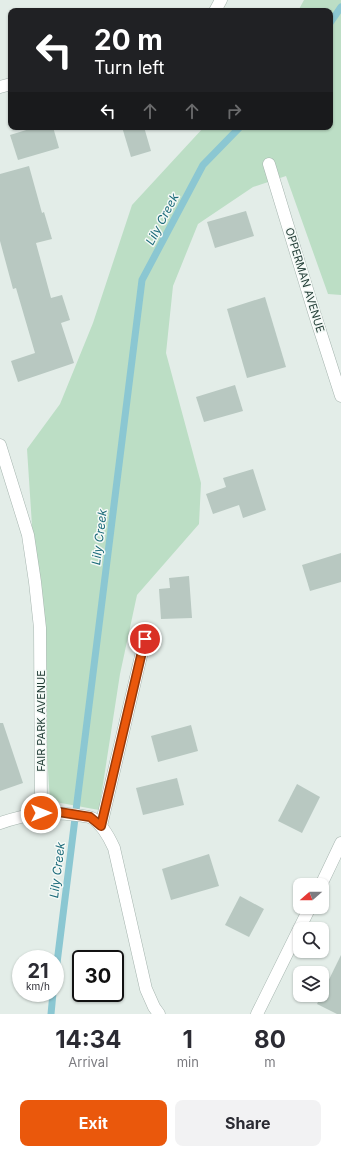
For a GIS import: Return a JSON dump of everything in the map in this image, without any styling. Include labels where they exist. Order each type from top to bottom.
[{"type":"street","name":"OPPERMAN AVENUE","points":[[269,164],[341,396]]},
{"type":"street","name":"FAIR PARK AVENUE","points":[[0,445],[28,535],[36,582],[40,628],[41,813]]},
{"type":"street","points":[[101,826],[145,639]]},
{"type":"street","points":[[0,824],[20,816],[59,812],[90,817],[101,826],[110,838],[114,848],[146,989],[154,1007],[159,1014]]},
{"type":"street","points":[[324,878],[341,843]]},
{"type":"street","points":[[257,1014],[307,914]]},
{"type":"green space","points":[[304,0],[341,0],[341,295],[328,294],[286,176],[253,187],[198,224],[173,286],[166,353],[201,483],[199,524],[137,595],[120,674],[99,810],[50,801],[27,449],[60,404],[93,323],[132,205],[201,130],[333,130],[333,8],[300,8]]},
{"type":"building","points":[[26,130],[54,130],[59,148],[18,160],[10,135]]},
{"type":"building","points":[[123,130],[145,130],[151,151],[131,157]]},
{"type":"building","points":[[29,166],[42,213],[44,212],[52,239],[36,243],[51,298],[62,295],[70,320],[61,323],[74,363],[18,382],[11,361],[35,353],[16,288],[13,289],[0,241],[0,174]]},
{"type":"building","points":[[246,211],[254,236],[215,248],[207,222]]},
{"type":"building","points":[[265,297],[286,367],[247,378],[227,309]]},
{"type":"building","points":[[235,385],[243,411],[204,422],[196,397]]},
{"type":"building","points":[[253,469],[266,510],[243,518],[239,505],[213,514],[206,494],[226,487],[223,478]]},
{"type":"building","points":[[341,553],[341,582],[310,591],[302,565]]},
{"type":"building","points":[[189,576],[192,618],[161,619],[159,589],[170,588],[169,578]]},
{"type":"building","points":[[0,723],[3,723],[23,783],[0,791]]},
{"type":"building","points":[[191,725],[198,751],[158,762],[151,736]]},
{"type":"building","points":[[177,778],[184,805],[143,815],[136,788]]},
{"type":"building","points":[[297,784],[320,797],[302,833],[278,821]]},
{"type":"building","points":[[209,854],[219,886],[171,900],[162,869]]},
{"type":"building","points":[[240,896],[264,909],[249,937],[225,925]]},
{"type":"building","points":[[341,955],[341,1014],[337,1014],[317,1004],[318,1002],[329,1002],[329,980]]},
{"type":"waterway","name":"Lily Creek","points":[[333,19],[341,7]]},
{"type":"waterway","name":"Lily Creek","points":[[59,950],[142,280],[203,165],[237,130]]},
{"type":"waterway","name":"Lily Creek","points":[[51,1014],[52,1002]]},
{"type":"route","points":[[41,813],[59,812],[90,817],[101,826],[145,639]]}]
